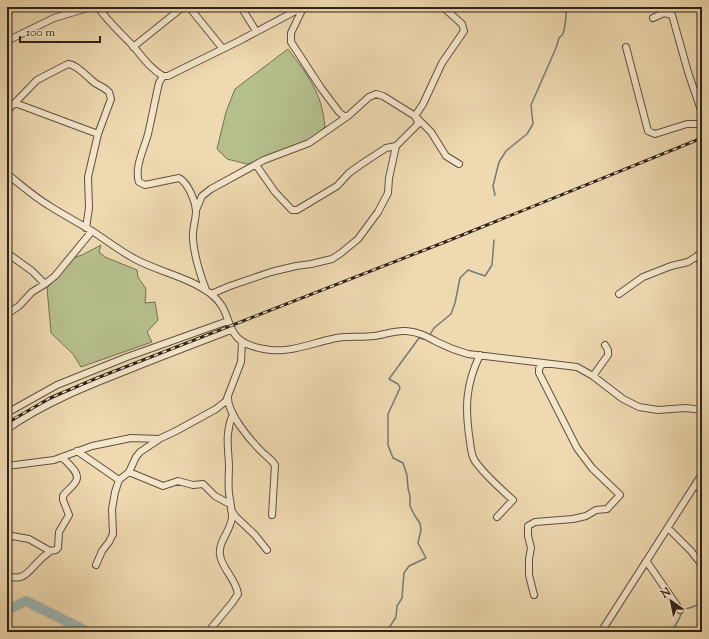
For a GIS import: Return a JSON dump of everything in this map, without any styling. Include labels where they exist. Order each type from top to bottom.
[{"type":"street","points":[[7,41],[54,18],[91,7]]},
{"type":"street","points":[[98,7],[117,31],[152,68],[163,76],[168,76],[304,7]]},
{"type":"street","points":[[133,47],[183,7]]},
{"type":"street","points":[[189,7],[223,49]]},
{"type":"street","points":[[241,7],[256,32]]},
{"type":"street","points":[[284,7],[289,11],[294,12]]},
{"type":"street","points":[[304,7],[291,34],[290,38],[292,46],[339,112],[344,116],[348,116]]},
{"type":"street","points":[[208,292],[271,272],[332,259],[358,239],[387,197],[392,158],[396,146],[417,125],[418,122],[416,116],[442,63],[464,31],[462,24],[443,7]]},
{"type":"street","points":[[653,18],[664,13],[672,15],[688,72],[702,113]]},
{"type":"street","points":[[626,47],[648,131],[654,134],[687,124],[698,124],[702,122]]},
{"type":"street","points":[[7,111],[33,84],[43,76],[63,66],[72,65],[94,83],[106,89],[111,95],[110,102],[98,134],[88,177],[89,230],[55,276],[32,292],[19,306],[9,311]]},
{"type":"street","points":[[163,76],[159,83],[137,178],[139,182],[145,184],[179,178],[183,180],[191,193],[196,211]]},
{"type":"street","points":[[208,292],[197,263],[193,239],[196,211],[200,199],[211,188],[288,150],[309,143],[348,116],[370,97],[376,94],[383,96],[416,116],[431,132],[446,156],[459,164]]},
{"type":"street","points":[[15,102],[98,134]]},
{"type":"street","points":[[256,165],[275,192],[292,210],[297,210],[337,186],[349,173],[386,148],[396,146]]},
{"type":"street","points":[[7,174],[34,196],[135,259],[194,284],[208,292],[222,305],[231,330],[242,342],[262,349],[283,350],[304,347],[333,338],[372,337],[405,331],[417,332],[456,351],[468,354],[577,367],[592,376],[617,396],[639,407],[658,410],[686,408],[702,410]]},
{"type":"street","points":[[7,253],[32,271],[45,284]]},
{"type":"street","points":[[619,294],[643,276],[671,266],[688,262],[700,254],[702,266]]},
{"type":"street","points":[[7,413],[57,385],[127,357],[228,321]]},
{"type":"street","points":[[7,429],[34,412],[82,388],[231,330]]},
{"type":"street","points":[[242,342],[241,362],[233,381],[228,404],[233,414],[254,444],[275,465],[272,514]]},
{"type":"street","points":[[592,376],[608,355],[608,350],[605,345]]},
{"type":"street","points":[[480,355],[474,367],[469,386],[466,415],[471,450],[477,464],[513,500],[497,517]]},
{"type":"street","points":[[534,595],[529,575],[530,548],[528,526],[535,522],[564,520],[586,516],[596,510],[607,509],[620,495],[592,468],[578,448],[539,373],[542,364]]},
{"type":"street","points":[[96,565],[102,551],[114,534],[112,509],[115,492],[120,480],[129,472],[136,457],[140,452],[159,439],[216,409],[226,401],[229,395]]},
{"type":"street","points":[[208,632],[238,594],[236,586],[223,564],[220,555],[221,545],[231,522],[227,435],[233,414]]},
{"type":"street","points":[[7,466],[54,460],[99,444],[131,438],[159,439]]},
{"type":"street","points":[[77,451],[120,480]]},
{"type":"street","points":[[7,576],[12,578],[24,576],[31,571],[50,551],[58,548],[60,532],[69,515],[63,500],[63,496],[77,479],[75,471],[62,457]]},
{"type":"street","points":[[129,472],[163,486],[178,481],[193,485],[203,484],[215,496],[230,507],[236,517],[256,535],[267,550]]},
{"type":"street","points":[[601,632],[702,474]]},
{"type":"street","points":[[696,484],[702,492]]},
{"type":"street","points":[[668,528],[691,551],[702,565]]},
{"type":"street","points":[[7,533],[12,536],[29,540],[50,551]]},
{"type":"street","points":[[646,562],[680,610]]},
{"type":"green space","points":[[288,49],[313,85],[321,104],[325,127],[314,137],[295,147],[261,161],[247,164],[227,159],[217,149],[226,112],[235,89]]},
{"type":"green space","points":[[101,245],[99,252],[105,257],[137,270],[138,277],[146,289],[145,303],[155,302],[158,320],[147,332],[152,342],[81,367],[73,354],[51,333],[47,288],[73,258]]},
{"type":"waterway","points":[[495,195],[493,186],[499,162],[506,151],[527,134],[533,124],[531,105],[559,38],[563,34],[567,7]]},
{"type":"waterway","points":[[430,335],[434,328],[451,314],[455,303],[460,278],[468,270],[485,276],[492,265],[494,240]]},
{"type":"waterway","points":[[390,632],[389,628],[396,617],[397,606],[402,598],[404,573],[409,566],[426,558],[418,543],[421,530],[420,523],[410,506],[407,475],[403,463],[393,458],[388,445],[388,414],[400,388],[398,384],[389,379],[419,338],[424,339]]},
{"type":"waterway","points":[[7,610],[26,601],[88,632]]},
{"type":"waterway","points":[[671,632],[683,610],[702,602]]},
{"type":"railway","points":[[7,423],[50,398],[97,378],[445,242],[702,138]]}]
